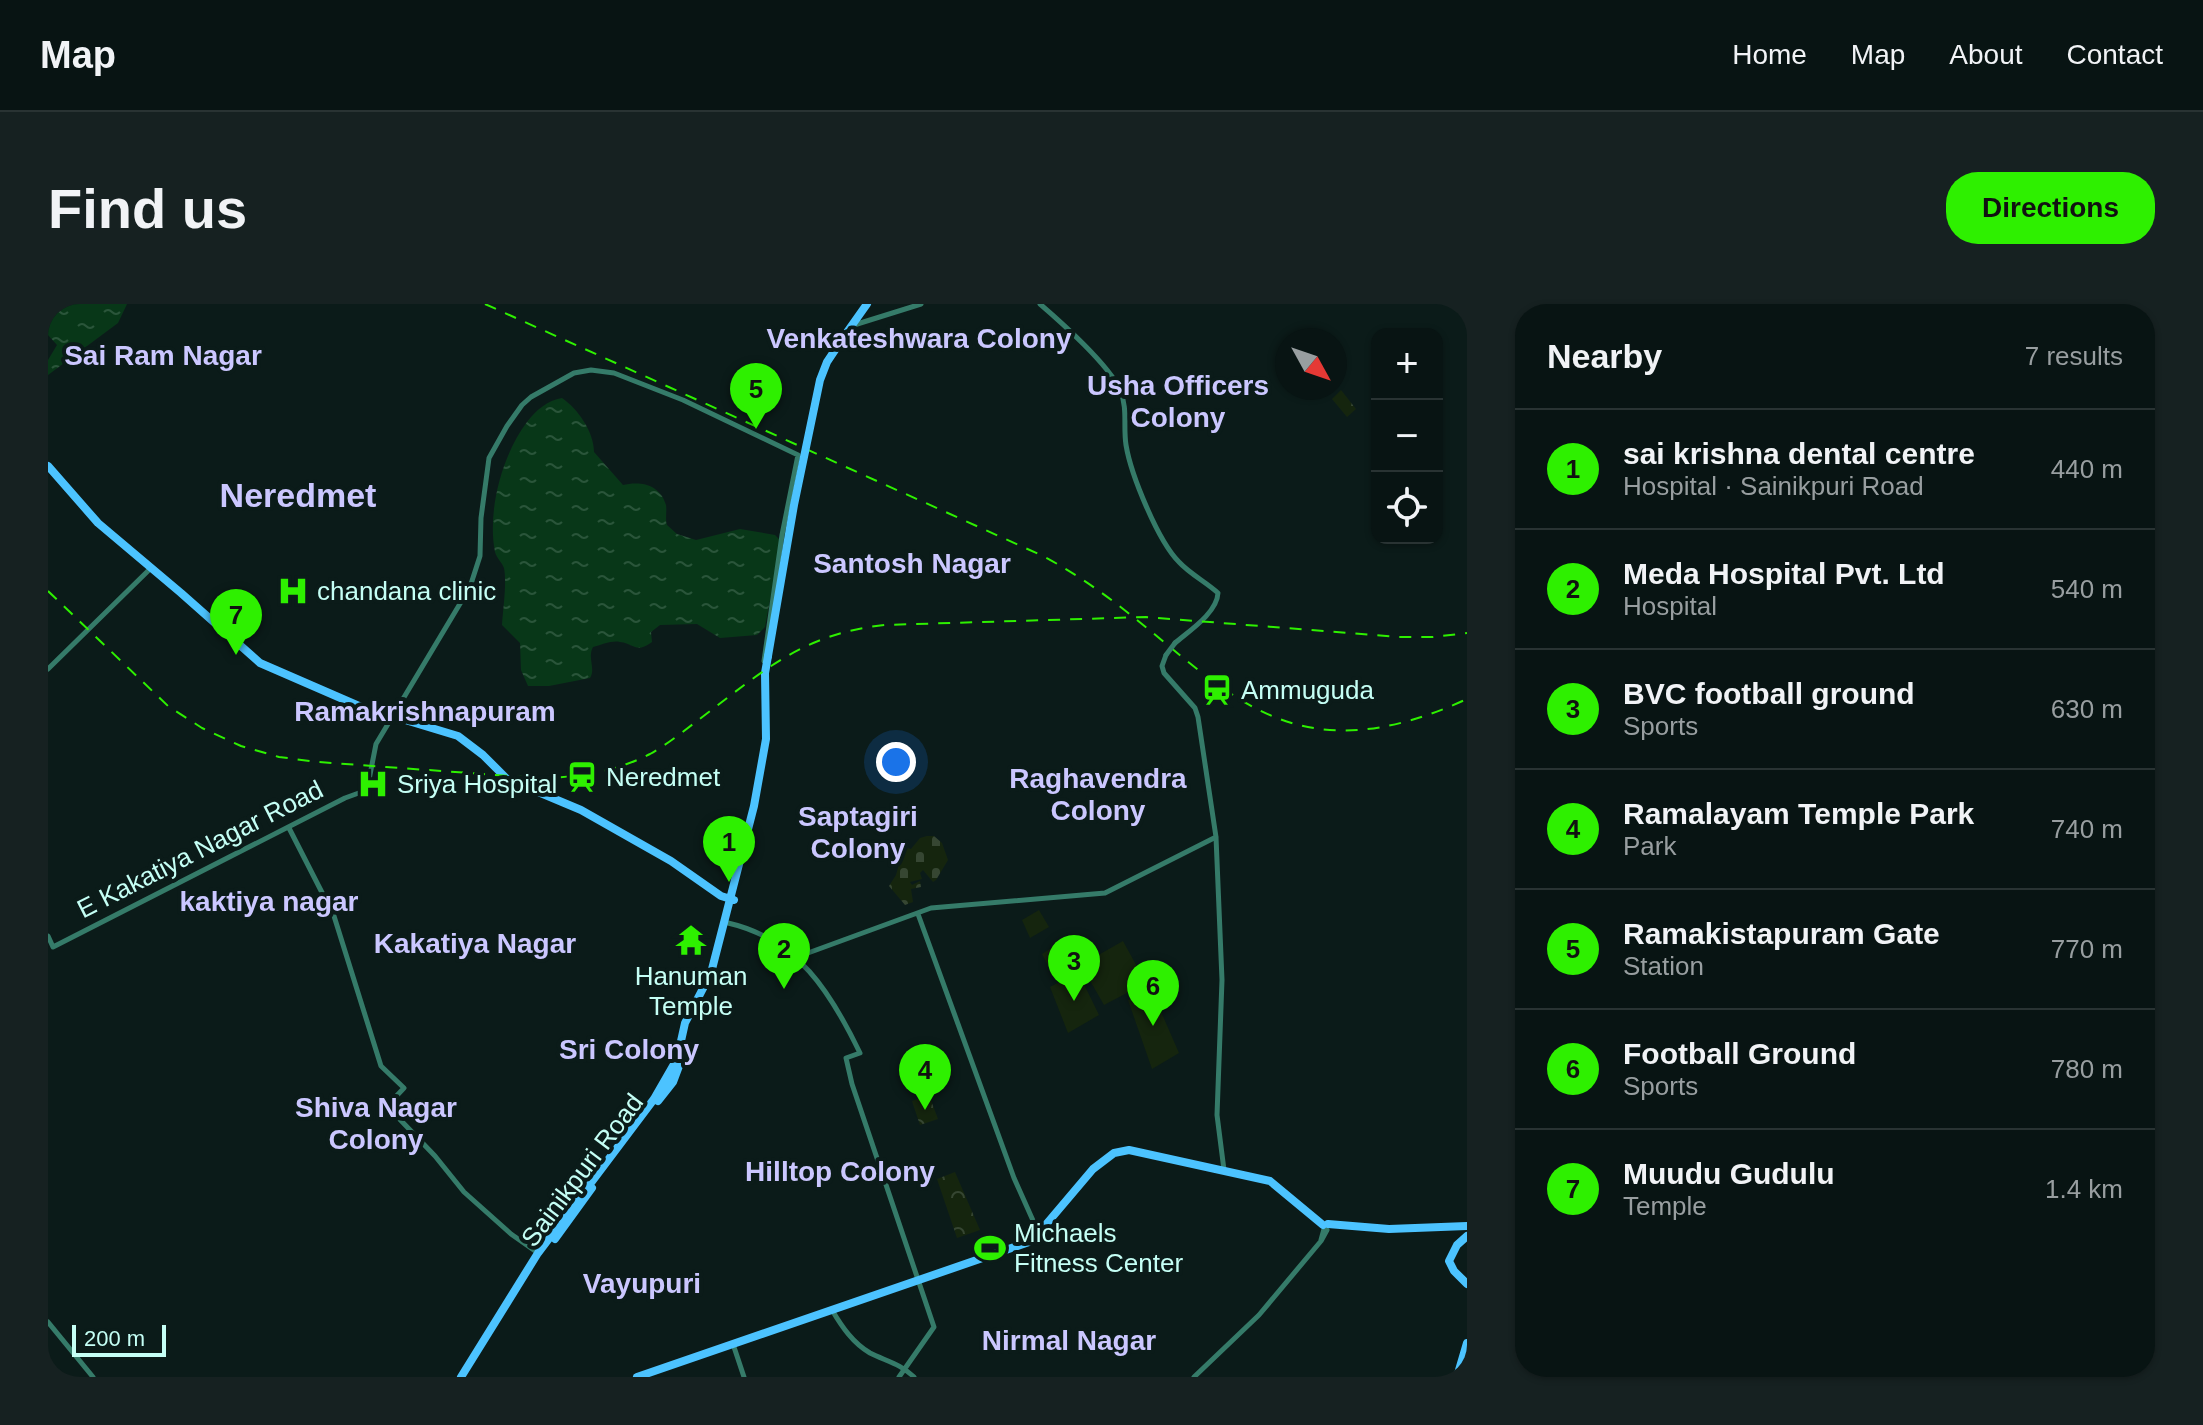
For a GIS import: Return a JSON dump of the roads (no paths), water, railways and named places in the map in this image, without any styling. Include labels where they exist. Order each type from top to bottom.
[{"type":"main road","name":"Sainikpuri Road","points":[[684,1044],[685,1023],[711,973],[758,809],[770,739],[767,663],[794,505],[820,380],[827,362],[867,304]]},
{"type":"main road","points":[[48,466],[98,523],[260,663],[347,702],[458,736],[507,779],[581,810],[672,862],[714,891],[733,898]]},
{"type":"main road","name":"Sainikpuri Road","points":[[463,1377],[538,1253],[673,1082],[695,1012],[714,977],[733,898]]},
{"type":"main road","points":[[637,1377],[1032,1241],[1088,1174],[1120,1150],[1276,1185],[1326,1227],[1467,1228]]},
{"type":"main road","name":"Sainikpuri Road","points":[[463,1377],[567,1217]]},
{"type":"main road","points":[[1467,1238],[1455,1250],[1450,1263],[1467,1284]]},
{"type":"main road","points":[[1457,1377],[1467,1343]]},
{"type":"street","points":[[849,330],[921,304]]},
{"type":"street","points":[[1040,304],[1081,343],[1118,385],[1125,405],[1126,448],[1156,526],[1179,562],[1218,593],[1217,601],[1199,623],[1175,643],[1162,666],[1164,673],[1190,702],[1198,717],[1216,837],[1222,980],[1217,1115],[1224,1171]]},
{"type":"street","points":[[392,718],[470,587],[478,566],[489,458],[500,437],[531,397],[574,373],[591,370],[614,373],[672,395],[799,457],[782,535],[766,638],[763,661],[767,663]]},
{"type":"street","points":[[48,669],[152,567]]},
{"type":"street","name":"E Kakatiya Nagar Road","points":[[48,936],[53,947],[345,798],[367,790],[376,744],[392,718]]},
{"type":"street","points":[[289,828],[334,916],[381,1066],[404,1088],[387,1106],[435,1156],[464,1192],[511,1234],[538,1253]]},
{"type":"street","points":[[797,957],[931,908],[1105,893],[1216,837]]},
{"type":"street","points":[[918,914],[1014,1178],[1039,1234]]},
{"type":"street","points":[[728,923],[759,935],[797,957],[820,982],[860,1053],[846,1058],[934,1327],[899,1377]]},
{"type":"street","points":[[1194,1377],[1259,1315],[1321,1241],[1326,1227]]},
{"type":"street","points":[[832,1310],[849,1335],[864,1349],[904,1367],[914,1377]]},
{"type":"street","points":[[48,1322],[93,1377]]},
{"type":"street","points":[[733,1344],[744,1377]]},
{"type":"water","points":[[48,304],[127,304],[118,323],[48,375],[48,360],[57,345],[48,335]]},
{"type":"water","points":[[562,398],[584,422],[594,452],[623,485],[642,484],[659,492],[666,505],[667,525],[677,534],[696,540],[740,529],[775,535],[781,541],[765,627],[757,635],[720,638],[697,624],[660,625],[651,632],[652,642],[642,647],[610,642],[593,647],[590,678],[549,686],[528,686],[521,670],[520,643],[502,625],[505,574],[495,552],[495,502],[504,467],[518,435],[538,410]]},
{"type":"railway","points":[[485,304],[1043,556],[1099,591],[1236,697],[1282,720],[1333,730],[1394,725],[1467,699]]},
{"type":"railway","points":[[48,591],[168,706],[202,728],[241,746],[279,757],[318,762],[537,778],[595,773],[650,754],[786,657],[831,636],[856,629],[885,625],[1146,617],[1399,637],[1467,633]]},
{"type":"place","name":"Ramakistapuram Gate","points":[[756,429]]},
{"type":"place","name":"chandana clinic","points":[[293,591]]},
{"type":"place","name":"Muudu Gudulu","points":[[236,655]]},
{"type":"place","name":"Ammuguda","points":[[1217,690]]},
{"type":"place","name":"Neredmet","points":[[582,777]]},
{"type":"place","name":"Sriya Hospital","points":[[373,784]]},
{"type":"place","name":"sai krishna dental centre","points":[[729,882]]},
{"type":"place","name":"Hanuman Temple","points":[[691,940]]},
{"type":"place","name":"Meda Hospital Pvt. Ltd","points":[[784,989]]},
{"type":"place","name":"BVC football ground","points":[[1074,1001]]},
{"type":"place","name":"Football Ground","points":[[1153,1026]]},
{"type":"place","name":"Ramalayam Temple Park","points":[[925,1110]]},
{"type":"place","name":"Michaels Fitness Center","points":[[990,1248]]},
{"type":"district","name":"Venkateshwara Colony","points":[[919,338]]},
{"type":"district","name":"Sai Ram Nagar","points":[[163,355]]},
{"type":"district","name":"Usha Officers Colony","points":[[1178,401]]},
{"type":"district","name":"Neredmet","points":[[298,495]]},
{"type":"district","name":"Santosh Nagar","points":[[912,563]]},
{"type":"district","name":"Ramakrishnapuram","points":[[425,711]]},
{"type":"district","name":"Raghavendra Colony","points":[[1098,794]]},
{"type":"district","name":"Saptagiri Colony","points":[[858,832]]},
{"type":"district","name":"kaktiya nagar","points":[[269,901]]},
{"type":"district","name":"Kakatiya Nagar","points":[[475,943]]},
{"type":"district","name":"Sri Colony","points":[[629,1049]]},
{"type":"district","name":"Shiva Nagar Colony","points":[[376,1123]]},
{"type":"district","name":"Hilltop Colony","points":[[840,1171]]},
{"type":"district","name":"Vayupuri","points":[[642,1283]]},
{"type":"district","name":"Nirmal Nagar","points":[[1069,1340]]}]
